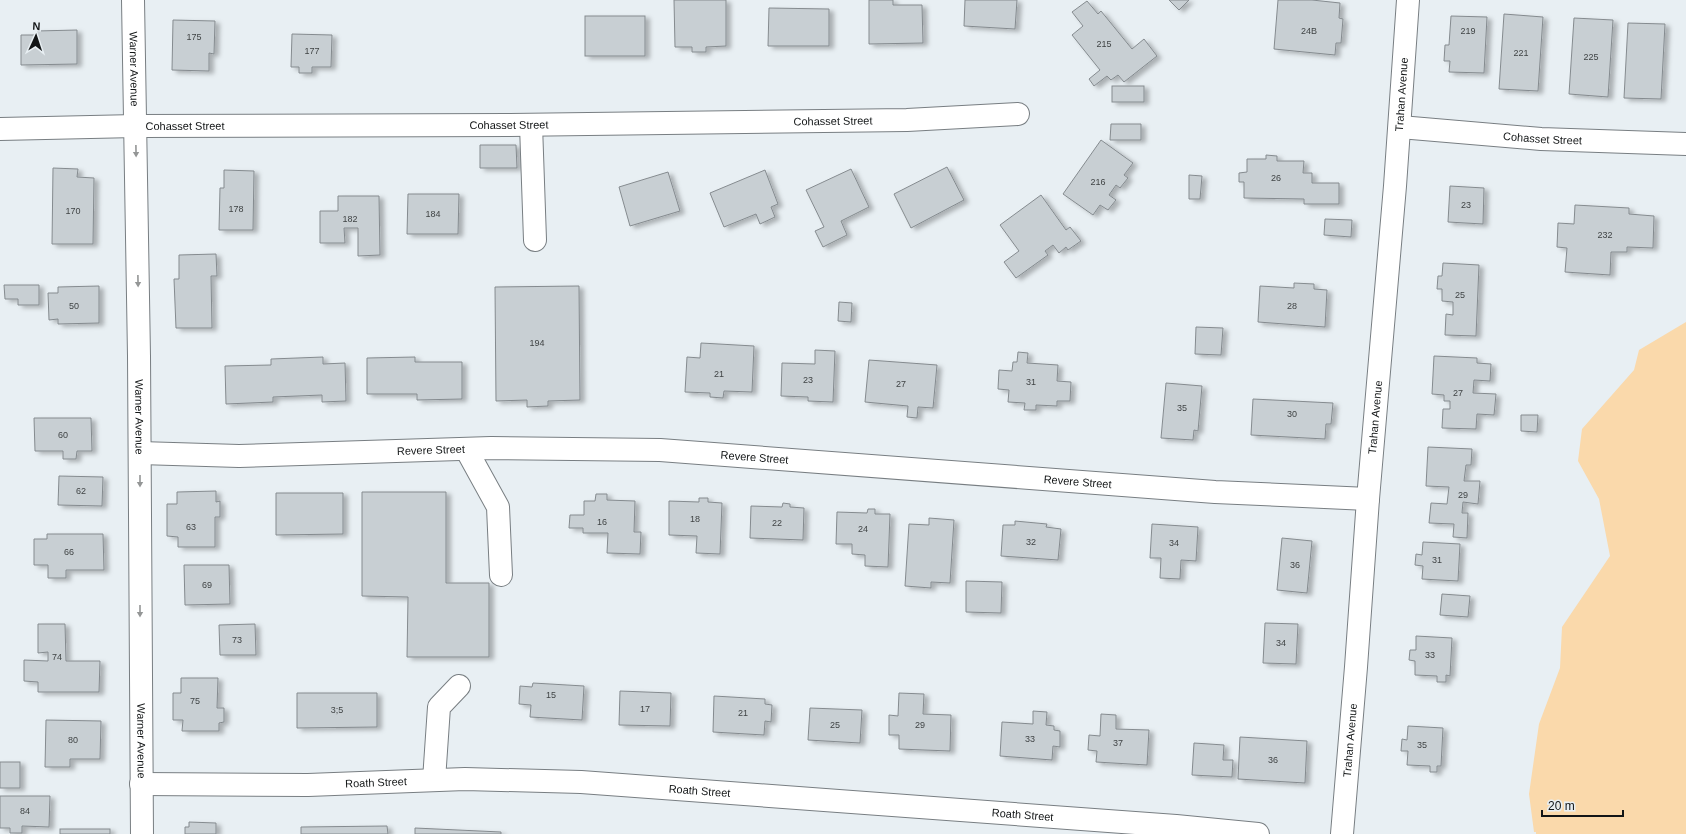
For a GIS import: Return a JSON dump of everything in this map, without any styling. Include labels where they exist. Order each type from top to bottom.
[{"type":"street","name":"Warner Avenue","points":[[133,0],[140,453],[142,834]]},
{"type":"street","name":"Trahan Avenue","points":[[1342,834],[1368,499],[1400,127],[1408,0]]},
{"type":"street","name":"Cohasset Street","points":[[0,129],[136,126],[531,125],[907,120],[1018,114]]},
{"type":"street","points":[[531,125],[535,240]]},
{"type":"street","name":"Cohasset Street","points":[[1400,127],[1541,139],[1686,144]]},
{"type":"street","points":[[466,449],[498,507],[501,575]]},
{"type":"street","name":"Revere Street","points":[[140,453],[239,456],[466,449],[660,450],[1215,492],[1368,499]]},
{"type":"street","points":[[434,780],[439,707],[459,686]]},
{"type":"street","name":"Roath Street","points":[[141,784],[308,785],[465,779],[581,782],[1176,826],[1258,834]]},
{"type":"shaded area","points":[[1686,322],[1686,834],[1536,834],[1536,832],[1534,832],[1529,794],[1539,724],[1560,668],[1562,627],[1610,556],[1599,499],[1578,461],[1582,429],[1634,370],[1639,350]]},
{"type":"building","points":[[674,0],[726,0],[726,46],[706,47],[706,52],[692,52],[692,47],[675,47]]},
{"type":"building","points":[[869,0],[893,0],[893,5],[922,5],[923,43],[869,44]]},
{"type":"building","points":[[965,0],[1017,0],[1015,29],[964,26]]},
{"type":"building","points":[[1169,0],[1189,0],[1179,10]]},
{"type":"building","points":[[1278,0],[1312,0],[1340,3],[1339,18],[1343,19],[1341,43],[1336,43],[1335,55],[1274,49]]},
{"type":"building","points":[[1087,1],[1098,14],[1101,11],[1132,49],[1144,39],[1157,56],[1124,82],[1118,75],[1111,80],[1107,76],[1094,86],[1089,79],[1100,70],[1072,35],[1083,26],[1072,12]]},
{"type":"building","points":[[769,8],[829,9],[829,46],[768,46]]},
{"type":"building","points":[[1504,14],[1543,17],[1538,91],[1499,89]]},
{"type":"building","points":[[585,16],[645,16],[645,56],[585,56]]},
{"type":"building","points":[[1451,16],[1487,17],[1484,73],[1449,72],[1450,61],[1444,61],[1445,45],[1449,45]]},
{"type":"building","points":[[1574,18],[1613,20],[1608,97],[1569,94]]},
{"type":"building","points":[[173,20],[215,21],[214,54],[209,53],[209,71],[172,70]]},
{"type":"building","points":[[1628,23],[1665,24],[1661,99],[1624,98]]},
{"type":"building","points":[[77,30],[77,64],[21,65],[21,35],[37,35],[36,31]]},
{"type":"building","points":[[292,34],[332,35],[331,67],[312,67],[312,73],[299,73],[299,67],[291,67]]},
{"type":"building","points":[[1112,86],[1144,86],[1144,102],[1112,102]]},
{"type":"building","points":[[1111,124],[1141,124],[1141,140],[1110,140]]},
{"type":"building","points":[[1101,140],[1133,163],[1124,175],[1128,178],[1120,188],[1116,185],[1109,195],[1116,200],[1108,210],[1100,205],[1093,215],[1063,194]]},
{"type":"building","points":[[480,145],[516,145],[517,168],[480,168]]},
{"type":"building","points":[[1266,155],[1277,156],[1277,161],[1304,161],[1303,173],[1312,173],[1312,183],[1339,183],[1339,204],[1304,204],[1304,199],[1244,198],[1244,182],[1239,182],[1239,173],[1247,172],[1247,159],[1266,159]]},
{"type":"building","points":[[947,167],[964,200],[911,228],[894,194]]},
{"type":"building","points":[[53,168],[78,169],[77,177],[94,178],[93,244],[52,244]]},
{"type":"building","points":[[851,169],[869,207],[841,221],[847,235],[823,247],[815,231],[824,227],[806,190]]},
{"type":"building","points":[[224,170],[254,171],[253,230],[219,230],[220,188],[224,188]]},
{"type":"building","points":[[765,170],[778,204],[771,207],[775,217],[760,224],[756,214],[724,227],[710,193]]},
{"type":"building","points":[[668,172],[680,211],[630,226],[619,187]]},
{"type":"building","points":[[1189,175],[1202,176],[1200,199],[1189,199]]},
{"type":"building","points":[[1450,186],[1484,188],[1483,224],[1448,222]]},
{"type":"building","points":[[408,194],[459,194],[458,234],[407,234]]},
{"type":"building","points":[[1041,195],[1066,230],[1070,227],[1081,241],[1068,250],[1066,247],[1059,253],[1053,245],[1045,251],[1048,255],[1016,278],[1004,262],[1019,251],[1000,225]]},
{"type":"building","points":[[338,196],[379,196],[380,255],[358,256],[358,228],[344,228],[345,243],[320,243],[320,211],[338,211]]},
{"type":"building","points":[[1575,205],[1629,208],[1629,214],[1654,216],[1653,248],[1627,247],[1627,252],[1611,252],[1610,275],[1565,272],[1567,248],[1557,247],[1558,223],[1574,224]]},
{"type":"building","points":[[1325,219],[1352,220],[1351,237],[1324,235]]},
{"type":"building","points":[[216,254],[217,276],[211,276],[212,328],[176,328],[174,279],[179,279],[179,255]]},
{"type":"building","points":[[1443,263],[1479,265],[1476,336],[1445,335],[1446,314],[1453,315],[1453,302],[1442,301],[1442,289],[1437,289],[1438,276],[1442,276]]},
{"type":"building","points":[[1294,283],[1314,284],[1314,289],[1327,290],[1325,327],[1258,322],[1260,286],[1294,288]]},
{"type":"building","points":[[4,285],[39,285],[39,305],[18,305],[18,299],[5,299]]},
{"type":"building","points":[[99,286],[99,323],[58,324],[58,319],[49,320],[48,293],[58,293],[58,287]]},
{"type":"building","points":[[579,286],[580,400],[548,401],[548,406],[527,407],[527,400],[496,401],[495,287]]},
{"type":"building","points":[[839,302],[852,303],[851,322],[838,321]]},
{"type":"building","points":[[1196,327],[1223,328],[1221,355],[1195,354]]},
{"type":"building","points":[[701,343],[754,346],[752,392],[724,391],[723,398],[710,397],[710,393],[685,392],[687,357],[700,358]]},
{"type":"building","points":[[815,350],[835,351],[833,402],[808,401],[808,397],[781,396],[782,363],[815,364]]},
{"type":"building","points":[[1018,352],[1028,353],[1027,363],[1058,365],[1057,381],[1071,382],[1070,401],[1057,401],[1057,406],[1036,405],[1036,410],[1024,410],[1025,403],[1008,402],[1009,390],[998,389],[999,370],[1012,371],[1013,362],[1017,362]]},
{"type":"building","points":[[1434,356],[1477,358],[1477,363],[1491,364],[1490,381],[1474,380],[1473,393],[1496,394],[1494,415],[1477,414],[1476,429],[1442,428],[1443,409],[1450,409],[1450,401],[1444,401],[1444,395],[1432,394]]},
{"type":"building","points":[[323,357],[323,364],[345,363],[346,401],[322,402],[322,395],[273,397],[273,402],[226,404],[225,366],[271,365],[271,359]]},
{"type":"building","points":[[415,357],[415,362],[462,362],[462,399],[417,400],[417,394],[367,394],[367,358]]},
{"type":"building","points":[[869,360],[937,365],[933,408],[918,407],[917,418],[907,417],[908,406],[865,402]]},
{"type":"building","points":[[1166,383],[1202,386],[1198,431],[1194,430],[1193,440],[1161,438]]},
{"type":"building","points":[[1253,399],[1333,403],[1331,424],[1326,424],[1325,439],[1251,435]]},
{"type":"building","points":[[1521,415],[1538,415],[1537,432],[1521,431]]},
{"type":"building","points":[[34,418],[91,418],[92,451],[77,451],[76,459],[63,459],[63,451],[35,451]]},
{"type":"building","points":[[1428,447],[1472,449],[1471,465],[1466,465],[1464,481],[1480,481],[1478,504],[1463,502],[1462,513],[1468,513],[1467,538],[1453,537],[1454,524],[1429,523],[1431,503],[1447,504],[1449,487],[1426,486]]},
{"type":"building","points":[[59,476],[103,477],[102,506],[58,505]]},
{"type":"building","points":[[216,491],[216,502],[220,501],[220,517],[215,517],[215,547],[178,547],[178,537],[167,536],[167,504],[177,504],[177,492]]},
{"type":"building","points":[[362,492],[446,492],[446,583],[489,583],[489,657],[407,657],[408,597],[362,596]]},
{"type":"building","points":[[276,493],[343,493],[343,534],[276,535]]},
{"type":"building","points":[[596,494],[607,494],[607,500],[635,501],[634,532],[641,532],[640,554],[607,553],[608,533],[583,533],[583,528],[569,528],[570,515],[584,515],[584,501],[595,501]]},
{"type":"building","points":[[699,498],[708,498],[708,502],[722,503],[720,554],[696,553],[697,536],[669,535],[669,501],[699,502]]},
{"type":"building","points":[[783,503],[790,504],[790,507],[804,508],[803,540],[750,538],[751,506],[782,507]]},
{"type":"building","points":[[868,509],[875,509],[875,514],[890,514],[888,567],[865,566],[865,555],[852,554],[852,544],[836,544],[837,512],[867,513]]},
{"type":"building","points":[[929,518],[954,520],[950,583],[931,582],[931,588],[905,586],[909,524],[929,525]]},
{"type":"building","points":[[1015,521],[1047,524],[1046,527],[1061,529],[1058,560],[1001,556],[1003,525],[1015,525]]},
{"type":"building","points":[[1152,524],[1198,527],[1196,561],[1181,560],[1180,579],[1160,578],[1161,558],[1150,558]]},
{"type":"building","points":[[47,534],[103,534],[104,570],[66,570],[66,578],[48,578],[48,565],[34,565],[34,539],[47,539]]},
{"type":"building","points":[[1282,538],[1312,541],[1307,593],[1277,590]]},
{"type":"building","points":[[1423,542],[1460,544],[1458,581],[1422,579],[1423,566],[1415,565],[1416,554],[1422,555]]},
{"type":"building","points":[[184,565],[229,565],[230,604],[185,605]]},
{"type":"building","points":[[966,581],[1002,582],[1001,613],[966,612]]},
{"type":"building","points":[[1442,594],[1470,596],[1468,617],[1440,615]]},
{"type":"building","points":[[1265,623],[1298,624],[1296,664],[1263,663]]},
{"type":"building","points":[[38,624],[65,624],[66,661],[100,661],[99,692],[38,692],[38,682],[24,681],[24,660],[48,661],[48,652],[38,653]]},
{"type":"building","points":[[255,624],[256,655],[220,655],[219,625]]},
{"type":"building","points":[[1416,636],[1452,638],[1450,676],[1446,675],[1446,682],[1437,682],[1437,676],[1415,675],[1415,661],[1409,660],[1410,650],[1416,650]]},
{"type":"building","points":[[181,678],[218,678],[217,708],[224,708],[224,722],[219,723],[219,731],[182,731],[183,720],[173,720],[173,693],[181,693]]},
{"type":"building","points":[[533,683],[584,686],[582,720],[530,717],[531,705],[519,704],[520,686],[532,687]]},
{"type":"building","points":[[620,691],[671,693],[670,726],[619,725]]},
{"type":"building","points":[[297,693],[377,693],[377,727],[297,728]]},
{"type":"building","points":[[899,693],[924,694],[923,714],[951,715],[950,751],[899,749],[899,735],[889,735],[889,715],[898,716]]},
{"type":"building","points":[[714,696],[765,699],[765,704],[772,705],[771,722],[765,721],[764,735],[713,732]]},
{"type":"building","points":[[810,708],[862,710],[860,743],[808,740]]},
{"type":"building","points":[[1033,711],[1047,712],[1046,725],[1054,726],[1054,730],[1060,731],[1060,747],[1053,746],[1052,760],[1000,756],[1002,722],[1033,724]]},
{"type":"building","points":[[1101,714],[1116,715],[1116,729],[1149,730],[1147,765],[1096,762],[1097,751],[1088,750],[1089,735],[1100,736]]},
{"type":"building","points":[[46,720],[101,721],[100,759],[70,759],[70,767],[45,767]]},
{"type":"building","points":[[1408,726],[1443,728],[1441,766],[1437,766],[1437,772],[1430,772],[1430,766],[1407,765],[1408,751],[1401,751],[1402,739],[1407,740]]},
{"type":"building","points":[[1240,737],[1307,741],[1305,783],[1238,779]]},
{"type":"building","points":[[1194,743],[1224,745],[1223,760],[1233,760],[1232,777],[1192,775]]},
{"type":"building","points":[[0,762],[20,762],[20,788],[0,788]]},
{"type":"building","points":[[0,796],[50,796],[49,827],[22,826],[22,833],[10,833],[10,828],[0,828]]},
{"type":"building","points":[[189,822],[216,823],[216,834],[185,834],[185,827],[189,827]]},
{"type":"building","points":[[387,826],[388,834],[301,834],[301,827]]},
{"type":"building","points":[[415,828],[501,832],[501,834],[415,834]]},
{"type":"building","points":[[60,829],[110,829],[110,834],[60,834]]}]
